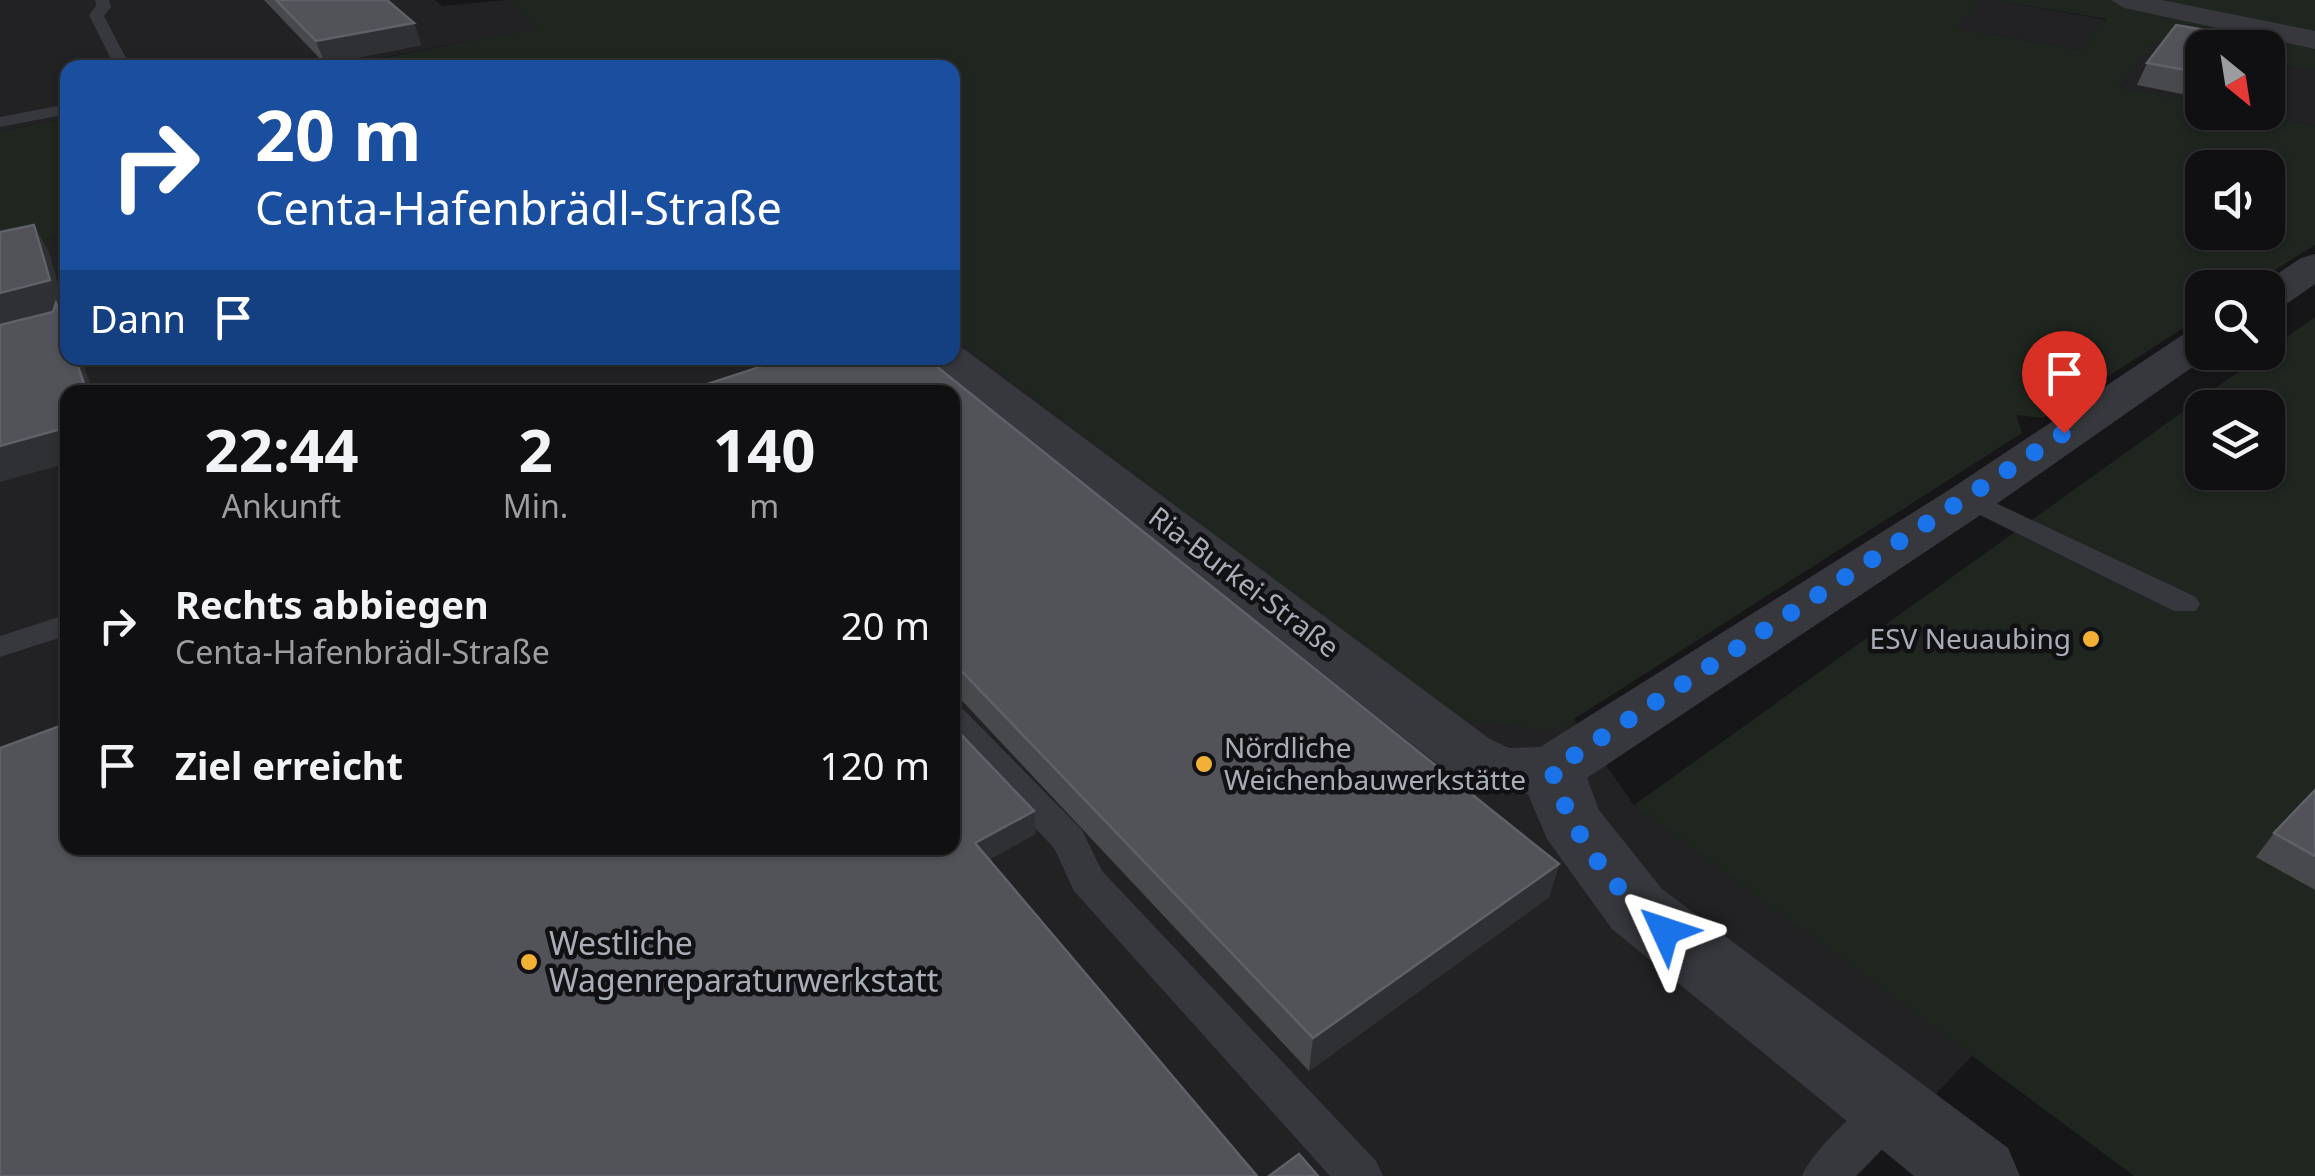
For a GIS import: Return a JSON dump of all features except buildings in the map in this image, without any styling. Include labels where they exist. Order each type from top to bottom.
[{"type":"street","points":[[2124,0],[2315,40]]},
{"type":"street","points":[[2285,286],[2315,266]]},
{"type":"street","points":[[1978,1176],[1637,909],[1570,822],[1552,770],[1970,499],[2185,353]]},
{"type":"street","name":"Ria-Burkei-Straße","points":[[958,365],[1468,756],[1500,771],[1552,770]]},
{"type":"lane","points":[[102,0],[104,7],[96,15],[119,60]]},
{"type":"lane","points":[[0,122],[60,111]]},
{"type":"lane","points":[[1970,499],[2185,604]]},
{"type":"lane","points":[[0,647],[60,627]]},
{"type":"lane","points":[[960,726],[1069,840],[1087,880],[1360,1176]]},
{"type":"lane","points":[[1825,1176],[1893,1109]]},
{"type":"shaded area","points":[[0,0],[435,0],[442,6],[506,0],[541,28],[370,60],[60,60],[60,119],[0,131]]},
{"type":"shaded area","points":[[506,0],[1983,0],[1956,28],[2081,50],[2106,19],[1994,0],[2315,0],[2315,71],[2285,66],[2285,30],[2185,30],[2185,48],[2155,42],[2119,87],[2185,101],[2185,130],[2285,130],[2285,120],[2315,126],[2315,245],[2275,270],[2185,270],[2185,327],[2043,418],[2016,415],[2022,433],[1560,728],[1543,730],[1459,719],[960,342],[960,60],[373,60],[539,28]]},
{"type":"shaded area","points":[[1983,0],[2107,20],[2081,50],[1955,28]]},
{"type":"shaded area","points":[[2154,42],[2185,48],[2185,101],[2119,87]]},
{"type":"shaded area","points":[[2285,66],[2315,71],[2315,126],[2285,120]]},
{"type":"shaded area","points":[[60,119],[60,237],[0,250],[0,131]]},
{"type":"shaded area","points":[[60,237],[60,365],[960,365],[960,280],[1562,702],[1634,805],[1973,1055],[1857,1176],[0,1176],[0,250]]},
{"type":"shaded area","name":"ESV Neuaubing","points":[[2315,317],[2315,1176],[2134,1176],[1634,805],[2185,410],[2185,490],[2285,490],[2285,390],[2213,390],[2241,370],[2285,370],[2285,338]]},
{"type":"place","name":"ESV Neuaubing","points":[[2091,639]]},
{"type":"place","name":"Nördliche Weichenbauwerkstätte","points":[[1204,764]]},
{"type":"place","name":"Westliche Wagenreparaturwerkstatt","points":[[529,962]]},
{"type":"route","points":[[1665,931],[1637,909],[1570,822],[1552,770],[1970,499],[2064,433]]}]
